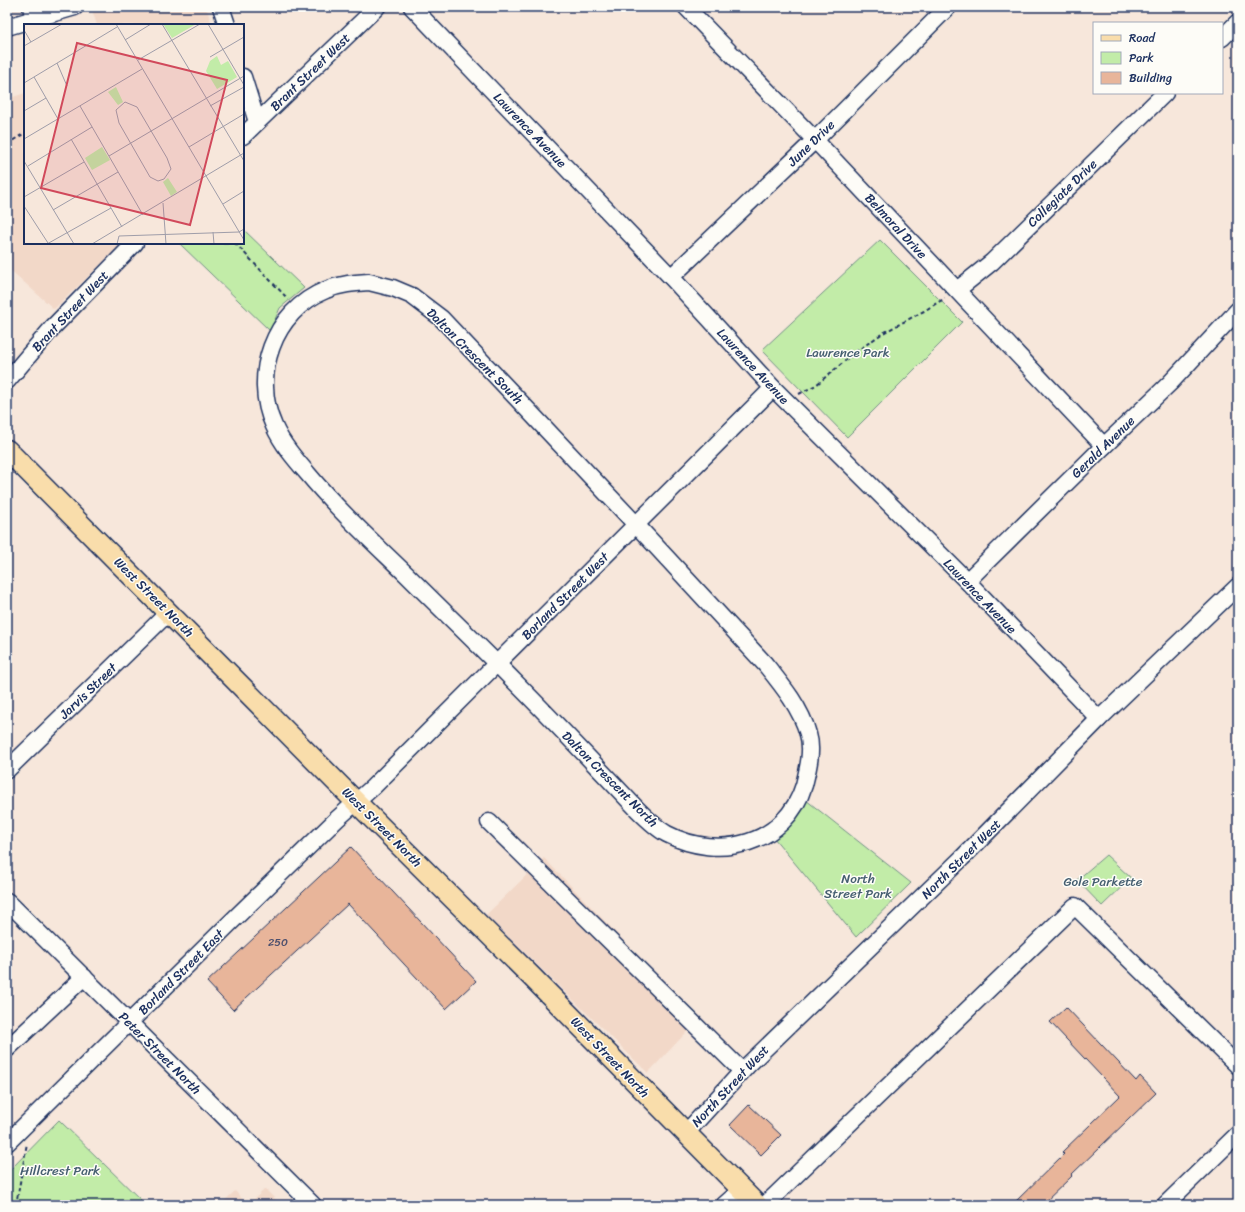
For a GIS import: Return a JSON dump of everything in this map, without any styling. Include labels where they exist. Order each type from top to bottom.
[{"type":"main road","name":"West Street North","points":[[7,450],[757,1205]]},
{"type":"street","points":[[7,26],[33,13],[75,7]]},
{"type":"street","points":[[221,7],[227,24]]},
{"type":"street","name":"Brant Street West","points":[[244,135],[377,7]]},
{"type":"street","name":"Lawrence Avenue","points":[[412,7],[671,277],[785,401],[967,581],[1099,719]]},
{"type":"street","name":"Belmoral Drive","points":[[686,7],[815,140],[1104,446]]},
{"type":"street","name":"June Drive","points":[[671,277],[815,140],[948,7]]},
{"type":"street","points":[[1223,37],[1238,22]]},
{"type":"street","points":[[244,80],[257,122]]},
{"type":"street","name":"Collegiate Drive","points":[[957,290],[992,262],[1164,94]]},
{"type":"street","name":"Brant Street West","points":[[7,381],[54,327],[134,244]]},
{"type":"street","name":"Dalton Crescent South","points":[[497,664],[326,495],[280,437],[266,405],[266,366],[270,350],[277,333],[285,321],[297,308],[310,297],[325,290],[348,284],[369,282],[393,288],[412,296],[441,318],[637,525]]},
{"type":"street","name":"Gerald Avenue","points":[[967,581],[1170,383],[1238,310]]},
{"type":"street","name":"Borland Street West","points":[[357,802],[773,388]]},
{"type":"street","name":"Dalton Crescent North","points":[[497,664],[637,809],[654,825],[667,834],[702,846],[719,848],[752,842],[769,833],[781,823],[793,810],[801,793],[807,773],[810,745],[808,734],[801,716],[778,680],[765,664],[637,525]]},
{"type":"street","name":"North Street West","points":[[685,1134],[742,1071],[962,858],[1099,719],[1238,586]]},
{"type":"street","name":"Jarvis Street","points":[[7,770],[169,612]]},
{"type":"street","name":"Borland Street East","points":[[7,1143],[337,819],[357,802]]},
{"type":"street","points":[[488,822],[742,1071]]},
{"type":"street","name":"Peter Street North","points":[[7,901],[314,1205]]},
{"type":"street","points":[[765,1205],[1075,906],[1238,1066]]},
{"type":"street","points":[[7,1049],[84,977]]},
{"type":"street","points":[[1165,1205],[1238,1134]]},
{"type":"street","points":[[724,1205],[741,1190]]},
{"type":"path","points":[[7,144],[24,134]]},
{"type":"path","points":[[236,244],[297,308]]},
{"type":"path","points":[[785,401],[816,385],[857,351],[883,333],[924,311],[957,290]]},
{"type":"path","points":[[16,1205],[29,1134],[30,1120]]},
{"type":"shaded area","points":[[91,7],[206,7],[212,24],[97,24]]},
{"type":"shaded area","points":[[24,93],[24,244],[122,244],[54,309],[7,267],[7,99]]},
{"type":"shaded area","points":[[544,858],[699,1019],[648,1073],[486,915]]},
{"type":"shaded area","points":[[265,1189],[281,1205],[248,1205]]},
{"type":"shaded area","points":[[235,1191],[248,1205],[220,1205]]},
{"type":"green space","points":[[244,230],[304,288],[280,308],[270,331],[180,244],[244,244]]},
{"type":"green space","name":"Lawrence Park","points":[[880,240],[962,322],[847,437],[762,350]]},
{"type":"green space","name":"North Street Park","points":[[806,800],[911,883],[856,937],[774,838]]},
{"type":"green space","name":"Gole Parkette","points":[[1106,855],[1131,878],[1102,906],[1077,880]]},
{"type":"green space","name":"Hillcrest Park","points":[[59,1120],[146,1205],[7,1205],[7,1173]]},
{"type":"building","points":[[351,847],[476,981],[446,1009],[348,904],[233,1010],[207,982]]},
{"type":"building","points":[[1066,1007],[1136,1081],[1140,1076],[1156,1093],[1042,1205],[1012,1205],[1064,1154],[1062,1152],[1120,1096],[1050,1022]]},
{"type":"building","points":[[749,1105],[781,1135],[761,1155],[730,1125]]}]
